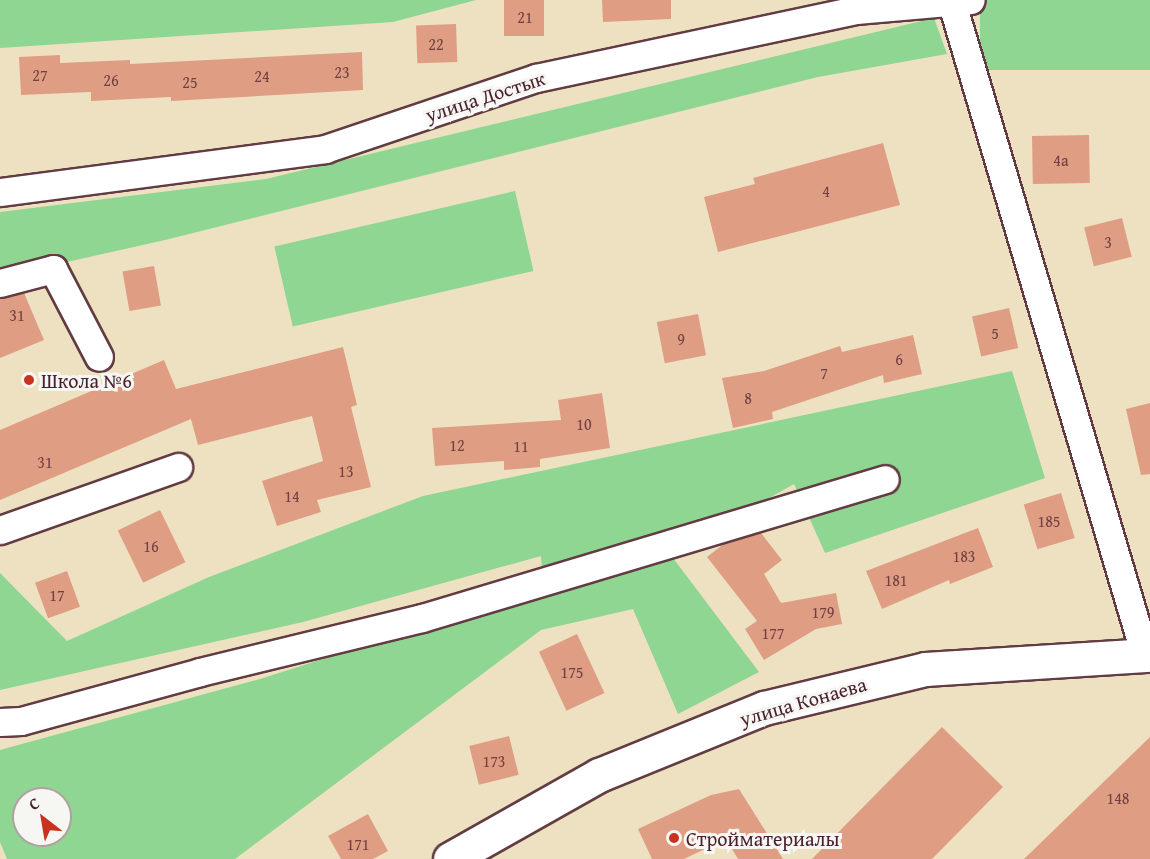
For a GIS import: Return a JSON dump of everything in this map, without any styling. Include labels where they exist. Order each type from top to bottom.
[{"type":"main road","name":"улица Конаева","points":[[457,857],[599,775],[764,708],[925,669],[1148,655]]},
{"type":"street","name":"улица Достык","points":[[0,192],[325,149],[536,78],[856,10],[958,1]]},
{"type":"street","points":[[958,1],[1148,655]]},
{"type":"street","points":[[0,283],[52,269],[99,357]]},
{"type":"street","points":[[0,530],[178,467]]},
{"type":"street","points":[[0,722],[21,721],[200,672],[422,618],[885,479]]},
{"type":"green space","points":[[0,0],[476,0],[393,22],[0,48]]},
{"type":"green space","points":[[980,0],[1150,0],[1150,70],[980,70]]},
{"type":"green space","points":[[934,18],[947,54],[818,77],[165,240],[0,277],[0,212],[266,179]]},
{"type":"green space","points":[[515,191],[533,271],[293,326],[274,247]]},
{"type":"green space","points":[[1012,371],[1045,478],[825,553],[794,484],[670,554],[759,672],[678,714],[633,609],[541,630],[235,859],[7,859],[0,842],[0,750],[260,679],[543,589],[541,556],[303,622],[0,690],[0,573],[67,641],[209,577],[423,496]]},
{"type":"building","points":[[504,0],[544,0],[544,36],[504,36]]},
{"type":"building","points":[[602,0],[671,0],[671,19],[603,22]]},
{"type":"building","points":[[456,24],[457,62],[417,63],[416,25]]},
{"type":"building","points":[[362,52],[363,90],[171,101],[171,97],[91,101],[91,92],[21,95],[19,57],[60,55],[60,63],[130,60],[130,64]]},
{"type":"building","points":[[1089,135],[1090,183],[1033,184],[1032,136]]},
{"type":"building","points":[[883,143],[900,205],[718,252],[704,197],[755,184],[753,178]]},
{"type":"building","points":[[1122,218],[1132,257],[1094,266],[1084,227]]},
{"type":"building","points":[[154,266],[161,305],[129,311],[122,272]]},
{"type":"building","name":"Школа №6","points":[[24,293],[44,340],[0,358],[0,298]]},
{"type":"building","points":[[1009,308],[1018,348],[981,356],[972,317]]},
{"type":"building","points":[[698,314],[706,355],[665,363],[657,322]]},
{"type":"building","points":[[913,335],[922,374],[884,383],[883,375],[772,412],[773,419],[733,428],[722,378],[764,371],[840,346],[842,352]]},
{"type":"building","points":[[343,347],[357,405],[351,407],[371,487],[317,500],[321,512],[277,526],[262,481],[323,461],[312,416],[198,445],[191,419],[0,500],[0,430],[164,360],[176,389]]},
{"type":"building","points":[[602,393],[610,448],[540,459],[540,467],[504,470],[504,461],[435,466],[432,428],[561,420],[558,400]]},
{"type":"building","points":[[1150,403],[1150,474],[1141,475],[1126,409]]},
{"type":"building","points":[[1061,493],[1075,538],[1037,549],[1024,504]]},
{"type":"building","points":[[160,510],[185,562],[143,583],[118,531]]},
{"type":"building","points":[[978,528],[993,567],[950,584],[949,580],[882,609],[866,571]]},
{"type":"building","points":[[761,533],[782,560],[764,574],[781,603],[836,593],[842,624],[816,629],[764,660],[745,629],[757,621],[707,557],[725,543]]},
{"type":"building","points":[[67,571],[80,607],[48,618],[35,583]]},
{"type":"building","points":[[577,634],[604,693],[566,711],[539,652]]},
{"type":"building","points":[[942,727],[1003,787],[932,859],[812,859]]},
{"type":"building","points":[[509,736],[519,775],[479,785],[469,746]]},
{"type":"building","points":[[1150,737],[1150,859],[1024,859]]},
{"type":"building","points":[[739,789],[783,859],[738,859],[726,839],[684,859],[652,859],[638,829],[711,795]]},
{"type":"building","points":[[368,814],[388,851],[373,859],[341,859],[328,836]]},
{"type":"place","name":"Школа №6","points":[[29,380]]},
{"type":"place","name":"Стройматериалы","points":[[674,838]]}]
